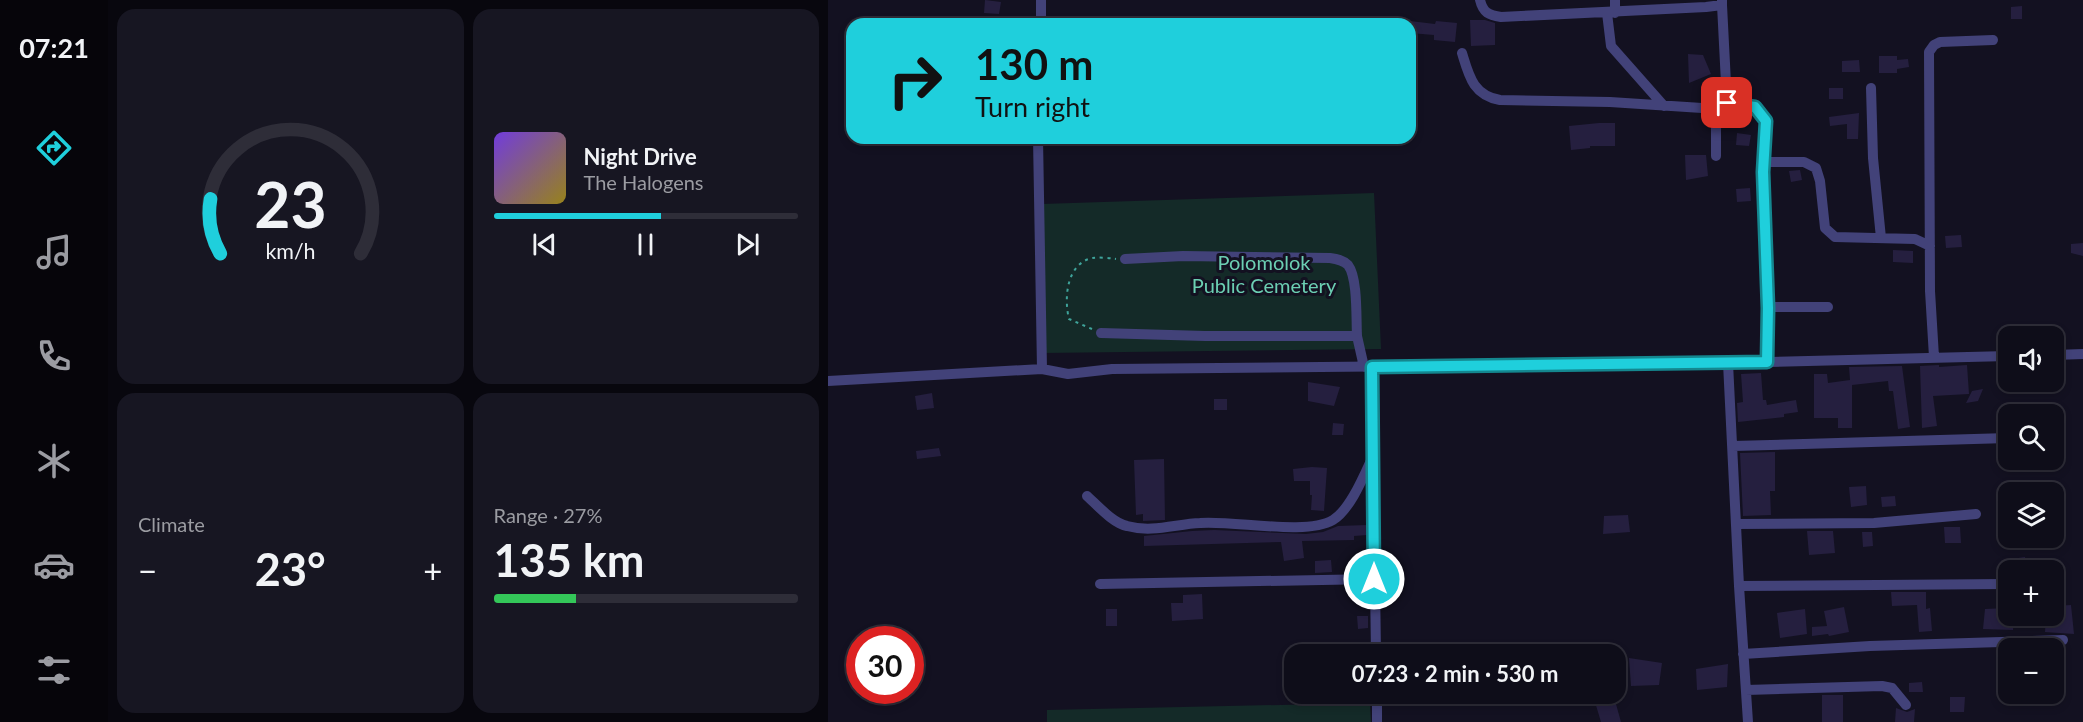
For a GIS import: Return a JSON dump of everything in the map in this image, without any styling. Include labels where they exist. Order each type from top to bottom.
[{"type":"street","points":[[1041,0],[1041,18]]},
{"type":"street","points":[[1480,0],[1482,9],[1489,15],[1501,17],[1611,13],[1722,3],[1722,104],[1716,156]]},
{"type":"street","points":[[1615,0],[1611,13],[1611,46],[1664,106]]},
{"type":"street","points":[[1934,357],[1930,246],[1929,52],[1934,45],[1940,42],[1993,40]]},
{"type":"street","points":[[1462,53],[1469,75],[1479,91],[1488,98],[1702,108],[1722,104],[1755,107],[1766,121],[1764,162],[1768,308],[1767,362]]},
{"type":"street","points":[[1871,88],[1873,158],[1881,238]]},
{"type":"street","points":[[1038,144],[1042,369]]},
{"type":"street","points":[[1764,162],[1804,162],[1816,168],[1820,181],[1825,228],[1835,237],[1915,240],[1930,246]]},
{"type":"street","points":[[1125,258],[1194,256],[1330,258],[1342,260],[1348,266],[1353,275],[1357,336],[1368,367],[1374,454],[1376,644]]},
{"type":"street","points":[[1768,308],[1828,307]]},
{"type":"street","points":[[1101,333],[1357,336]]},
{"type":"street","points":[[2064,355],[2083,354]]},
{"type":"street","points":[[828,381],[1042,369],[1068,374],[1112,369],[1728,363],[1998,356]]},
{"type":"street","points":[[1728,363],[1748,722]]},
{"type":"street","points":[[1733,446],[1998,438]]},
{"type":"street","points":[[1087,496],[1123,526],[1141,530],[1201,522],[1287,528],[1322,524],[1334,520],[1346,507],[1374,454]]},
{"type":"street","points":[[1736,524],[1874,523],[1976,514]]},
{"type":"street","points":[[1100,584],[1374,579]]},
{"type":"street","points":[[1739,586],[1998,584]]},
{"type":"street","points":[[1743,654],[1870,646],[1998,642]]},
{"type":"street","points":[[1746,690],[1882,686],[1892,688],[1906,705]]},
{"type":"street","points":[[1377,704],[1377,722]]},
{"type":"path","points":[[1101,333],[1069,319],[1065,292],[1081,264],[1092,258],[1125,258]]},
{"type":"green space","name":"Polomolok Public Cemetery","points":[[1374,193],[1381,349],[1042,353],[1042,204]]},
{"type":"green space","points":[[1370,704],[1371,722],[1047,722],[1047,710]]},
{"type":"building","points":[[985,0],[1001,2],[999,14],[984,13]]},
{"type":"building","points":[[2022,6],[2022,19],[2011,19],[2011,7]]},
{"type":"building","points":[[1470,20],[1495,23],[1495,45],[1471,46]]},
{"type":"building","points":[[1416,22],[1457,23],[1455,42],[1434,40],[1434,35],[1416,34]]},
{"type":"building","points":[[1688,54],[1703,55],[1711,74],[1689,83]]},
{"type":"building","points":[[1879,56],[1897,56],[1897,60],[1908,59],[1909,67],[1897,69],[1897,73],[1879,73]]},
{"type":"building","points":[[1859,60],[1860,72],[1842,72],[1842,61]]},
{"type":"building","points":[[1829,88],[1843,88],[1843,99],[1829,99]]},
{"type":"building","points":[[1859,113],[1858,139],[1847,139],[1847,124],[1830,126],[1829,117]]},
{"type":"building","points":[[1615,123],[1615,146],[1590,146],[1590,148],[1571,150],[1569,126]]},
{"type":"building","points":[[1737,133],[1751,135],[1749,146],[1736,145]]},
{"type":"building","points":[[1685,155],[1706,155],[1708,176],[1686,180]]},
{"type":"building","points":[[1800,170],[1802,180],[1791,182],[1789,171]]},
{"type":"building","points":[[1750,188],[1751,201],[1737,202],[1736,189]]},
{"type":"building","points":[[1961,235],[1962,247],[1946,248],[1945,236]]},
{"type":"building","points":[[2083,243],[2083,256],[2071,253],[2071,244]]},
{"type":"building","points":[[1893,250],[1913,251],[1913,263],[1893,262]]},
{"type":"building","points":[[1939,365],[1939,367],[1967,365],[1969,394],[1933,396],[1937,426],[1922,428],[1920,366]]},
{"type":"building","points":[[1902,366],[1910,427],[1898,429],[1893,391],[1889,391],[1888,381],[1852,385],[1852,428],[1838,428],[1838,418],[1814,418],[1814,374],[1827,374],[1828,383],[1850,380],[1849,367]]},
{"type":"building","points":[[1761,373],[1763,400],[1766,400],[1767,405],[1796,400],[1798,412],[1784,414],[1784,417],[1738,422],[1737,403],[1743,402],[1741,374]]},
{"type":"building","points":[[1308,382],[1340,387],[1334,406],[1308,401]]},
{"type":"building","points":[[1983,389],[1978,401],[1966,403],[1972,391]]},
{"type":"building","points":[[932,393],[934,408],[917,410],[915,396]]},
{"type":"building","points":[[1214,399],[1227,399],[1227,410],[1214,410]]},
{"type":"building","points":[[1333,423],[1344,424],[1343,435],[1332,435]]},
{"type":"building","points":[[939,448],[941,456],[917,459],[916,451]]},
{"type":"building","points":[[1775,452],[1775,491],[1770,491],[1771,515],[1743,516],[1740,453]]},
{"type":"building","points":[[1164,459],[1165,520],[1143,521],[1143,514],[1136,515],[1134,460]]},
{"type":"building","points":[[1327,468],[1324,511],[1311,510],[1310,481],[1294,481],[1293,469]]},
{"type":"building","points":[[1866,486],[1867,505],[1851,507],[1849,487]]},
{"type":"building","points":[[1895,496],[1896,506],[1882,507],[1881,497]]},
{"type":"building","points":[[1628,515],[1630,532],[1603,534],[1604,516]]},
{"type":"building","points":[[1367,525],[1367,535],[1354,536],[1354,540],[1302,541],[1304,558],[1284,561],[1281,542],[1144,546],[1144,536],[1192,531],[1306,534],[1323,532],[1338,526]]},
{"type":"building","points":[[1944,527],[1960,527],[1961,543],[1945,543]]},
{"type":"building","points":[[1807,531],[1833,531],[1835,553],[1809,555]]},
{"type":"building","points":[[1862,532],[1872,532],[1873,546],[1863,547]]},
{"type":"building","points":[[2025,557],[2025,560],[2005,560]]},
{"type":"building","points":[[1331,560],[1332,572],[1315,573],[1315,561]]},
{"type":"building","points":[[1891,592],[1926,592],[1926,609],[1930,608],[1932,631],[1919,632],[1917,605],[1892,606]]},
{"type":"building","points":[[1202,594],[1203,619],[1172,621],[1171,603],[1183,603],[1183,595]]},
{"type":"building","points":[[2064,605],[2071,605],[2074,634],[2045,632],[2045,626],[2064,626]]},
{"type":"building","points":[[1844,607],[1849,632],[1829,636],[1828,634],[1812,636],[1812,627],[1827,626],[1824,611]]},
{"type":"building","points":[[1998,608],[1998,626],[2013,626],[2013,630],[1983,629],[1985,609]]},
{"type":"building","points":[[1106,609],[1117,609],[1117,626],[1106,626]]},
{"type":"building","points":[[1805,609],[1807,634],[1780,638],[1777,613]]},
{"type":"building","points":[[1357,616],[1368,616],[1368,628],[1358,629]]},
{"type":"building","points":[[1629,658],[1662,663],[1659,685],[1631,686]]},
{"type":"building","points":[[1728,664],[1727,687],[1697,690],[1696,669]]},
{"type":"building","points":[[1922,682],[1923,692],[1909,692],[1909,683]]},
{"type":"building","points":[[1822,695],[1843,695],[1843,722],[1822,722]]},
{"type":"building","points":[[1950,697],[1965,697],[1964,712],[1950,712]]},
{"type":"building","points":[[1596,704],[1616,704],[1621,722],[1601,722]]},
{"type":"building","points":[[1896,708],[1907,712],[1915,709],[1914,722],[1895,722]]},
{"type":"route","points":[[1374,579],[1372,367],[1767,362],[1768,308],[1763,172],[1766,121],[1755,107],[1727,103]]}]
